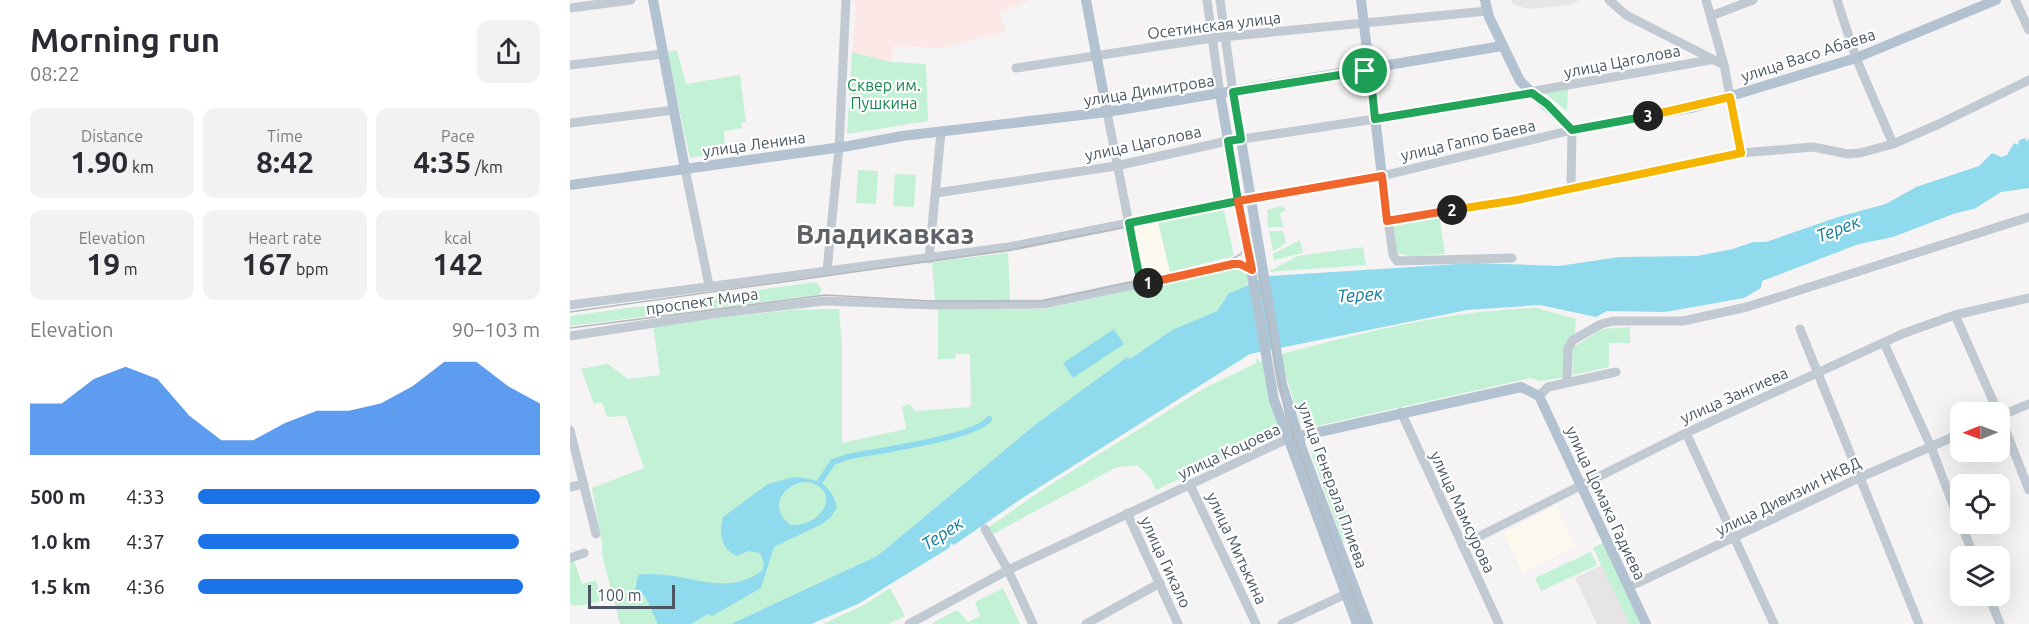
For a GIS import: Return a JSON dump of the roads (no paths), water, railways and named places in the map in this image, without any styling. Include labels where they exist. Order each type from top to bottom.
[{"type":"main road","points":[[653,0],[685,168]]},
{"type":"main road","points":[[1086,0],[1107,112]]},
{"type":"main road","points":[[1361,0],[1382,176]]},
{"type":"main road","name":"улица Васо Абаева","points":[[1730,97],[1856,58],[1996,0]]},
{"type":"main road","points":[[1486,6],[1502,46],[1520,81],[1572,130]]},
{"type":"main road","name":"улица Димитрова","points":[[941,132],[1107,112],[1370,70],[1502,46]]},
{"type":"main road","points":[[1233,92],[1251,200],[1256,271]]},
{"type":"main road","points":[[1220,94],[1238,201],[1256,271]]},
{"type":"main road","name":"улица Гаппо Баева","points":[[1572,130],[1695,107],[1730,97]]},
{"type":"main road","name":"улица Ленина","points":[[570,185],[941,132]]},
{"type":"main road","name":"улица Гаппо Баева","points":[[1238,201],[1382,176]]},
{"type":"main road","name":"улица Генерала Плиева","points":[[1256,271],[1271,355],[1282,384],[1293,438],[1350,592],[1357,624]]},
{"type":"main road","name":"улица Коцоева","points":[[1293,438],[1521,387],[1539,396]]},
{"type":"main road","name":"улица Цомака Гадиева","points":[[1539,396],[1646,624]]},
{"type":"main road","name":"улица Генерала Плиева","points":[[1350,592],[1368,624]]},
{"type":"street","points":[[570,8],[631,0]]},
{"type":"street","points":[[827,271],[839,147],[846,0]]},
{"type":"street","points":[[1207,0],[1220,94]]},
{"type":"street","points":[[1220,0],[1233,92]]},
{"type":"street","points":[[1609,0],[1626,15],[1724,66]]},
{"type":"street","points":[[1706,0],[1724,66],[1741,153]]},
{"type":"street","points":[[1711,16],[1753,0]]},
{"type":"street","points":[[1837,0],[1856,58],[1893,144]]},
{"type":"street","points":[[2015,0],[2029,30]]},
{"type":"street","name":"Осетинская улица","points":[[1016,68],[1212,38],[1363,24],[1486,6]]},
{"type":"street","points":[[570,65],[663,54]]},
{"type":"street","name":"улица Цаголова","points":[[936,193],[1116,166],[1228,141],[1532,93],[1710,60]]},
{"type":"street","points":[[1387,221],[1517,200],[1741,153],[1813,147],[1854,154],[1893,144],[2029,80]]},
{"type":"street","points":[[570,123],[674,110]]},
{"type":"street","points":[[1107,112],[1141,285]]},
{"type":"street","points":[[1571,188],[1572,130]]},
{"type":"street","name":"улица Гаппо Баева","points":[[1382,176],[1572,130]]},
{"type":"street","points":[[929,259],[941,132]]},
{"type":"street","points":[[685,168],[708,281]]},
{"type":"street","points":[[1382,176],[1387,221],[1393,255],[1397,261],[1512,258]]},
{"type":"street","name":"улица Гаппо Баева","points":[[929,259],[1009,248],[1238,201]]},
{"type":"street","points":[[1567,382],[1568,348],[1573,340],[1601,324],[1683,321],[1747,307],[2029,216]]},
{"type":"street","name":"проспект Мира","points":[[570,304],[708,281],[827,271],[929,259]]},
{"type":"street","name":"проспект Мира","points":[[570,336],[713,314],[838,301],[931,305],[1043,304],[1236,264],[1256,271]]},
{"type":"street","name":"улица Зангиева","points":[[1462,545],[1581,483],[1884,343],[1955,315],[2029,297]]},
{"type":"street","points":[[1955,315],[1993,402]]},
{"type":"street","points":[[1800,330],[1919,624]]},
{"type":"street","points":[[1884,343],[1950,495]]},
{"type":"street","points":[[1539,396],[1548,387],[1616,372]]},
{"type":"street","points":[[2010,411],[2029,404]]},
{"type":"street","name":"улица Мамсурова","points":[[1401,412],[1499,624]]},
{"type":"street","points":[[570,430],[596,534]]},
{"type":"street","points":[[1686,433],[1774,624]]},
{"type":"street","name":"улица Коцоева","points":[[909,624],[1008,570],[1293,438]]},
{"type":"street","name":"улица Дивизии НКВД","points":[[1629,587],[1861,477],[1950,438]]},
{"type":"street","points":[[2010,442],[2029,490]]},
{"type":"street","points":[[570,487],[584,484]]},
{"type":"street","name":"улица Митькина","points":[[1190,485],[1256,624]]},
{"type":"street","name":"улица Гикало","points":[[1127,513],[1178,624]]},
{"type":"street","points":[[985,529],[1008,570],[1033,624]]},
{"type":"street","points":[[570,558],[584,553]]},
{"type":"street","points":[[1086,624],[1160,583]]},
{"type":"street","points":[[1282,624],[1350,592]]},
{"type":"street","points":[[1993,606],[2000,624]]},
{"type":"water","name":"Терек","points":[[2026,138],[2026,142],[2029,138],[2029,188],[2001,192],[1974,209],[1956,213],[1893,237],[1859,244],[1762,281],[1761,288],[1744,298],[1665,312],[1607,311],[1596,317],[1540,305],[1467,310],[1250,354],[1024,497],[954,545],[951,543],[949,548],[858,604],[811,624],[731,624],[877,556],[1036,424],[1127,357],[1130,359],[1172,330],[1217,311],[1229,293],[1263,278],[1474,263],[1559,266],[1619,257],[1697,256],[1733,249],[1753,242],[1766,242],[1838,217],[1886,204],[1916,187],[1979,166],[1992,153],[2001,157],[2007,155],[2014,143],[2018,145],[2019,140]]},
{"type":"water","points":[[1114,329],[1124,344],[1073,378],[1063,363]]},
{"type":"water","points":[[794,477],[822,483],[831,492],[837,507],[831,517],[822,524],[774,547],[761,588],[712,616],[708,614],[691,624],[658,624],[645,596],[635,591],[638,575],[655,574],[731,583],[762,571],[764,563],[760,553],[748,551],[737,556],[731,553],[722,540],[721,528],[723,517],[768,484]],"holes":[[[808,482],[819,486],[826,500],[819,514],[802,524],[791,525],[780,511],[779,504],[785,491],[799,483]]]},
{"type":"waterway","points":[[820,481],[833,462],[847,457],[945,438],[980,426],[989,419]]},
{"type":"tram line","points":[[570,312],[1009,250],[1231,206],[1244,215],[1249,226],[1286,416],[1363,624]]},
{"type":"tram line","points":[[570,328],[825,295],[931,301],[1043,301],[1226,262],[1241,254],[1251,234]]},
{"type":"district","name":"Владикавказ","points":[[885,233]]},
{"type":"park label","name":"Сквер им. Пушкина","points":[[884,94]]}]
